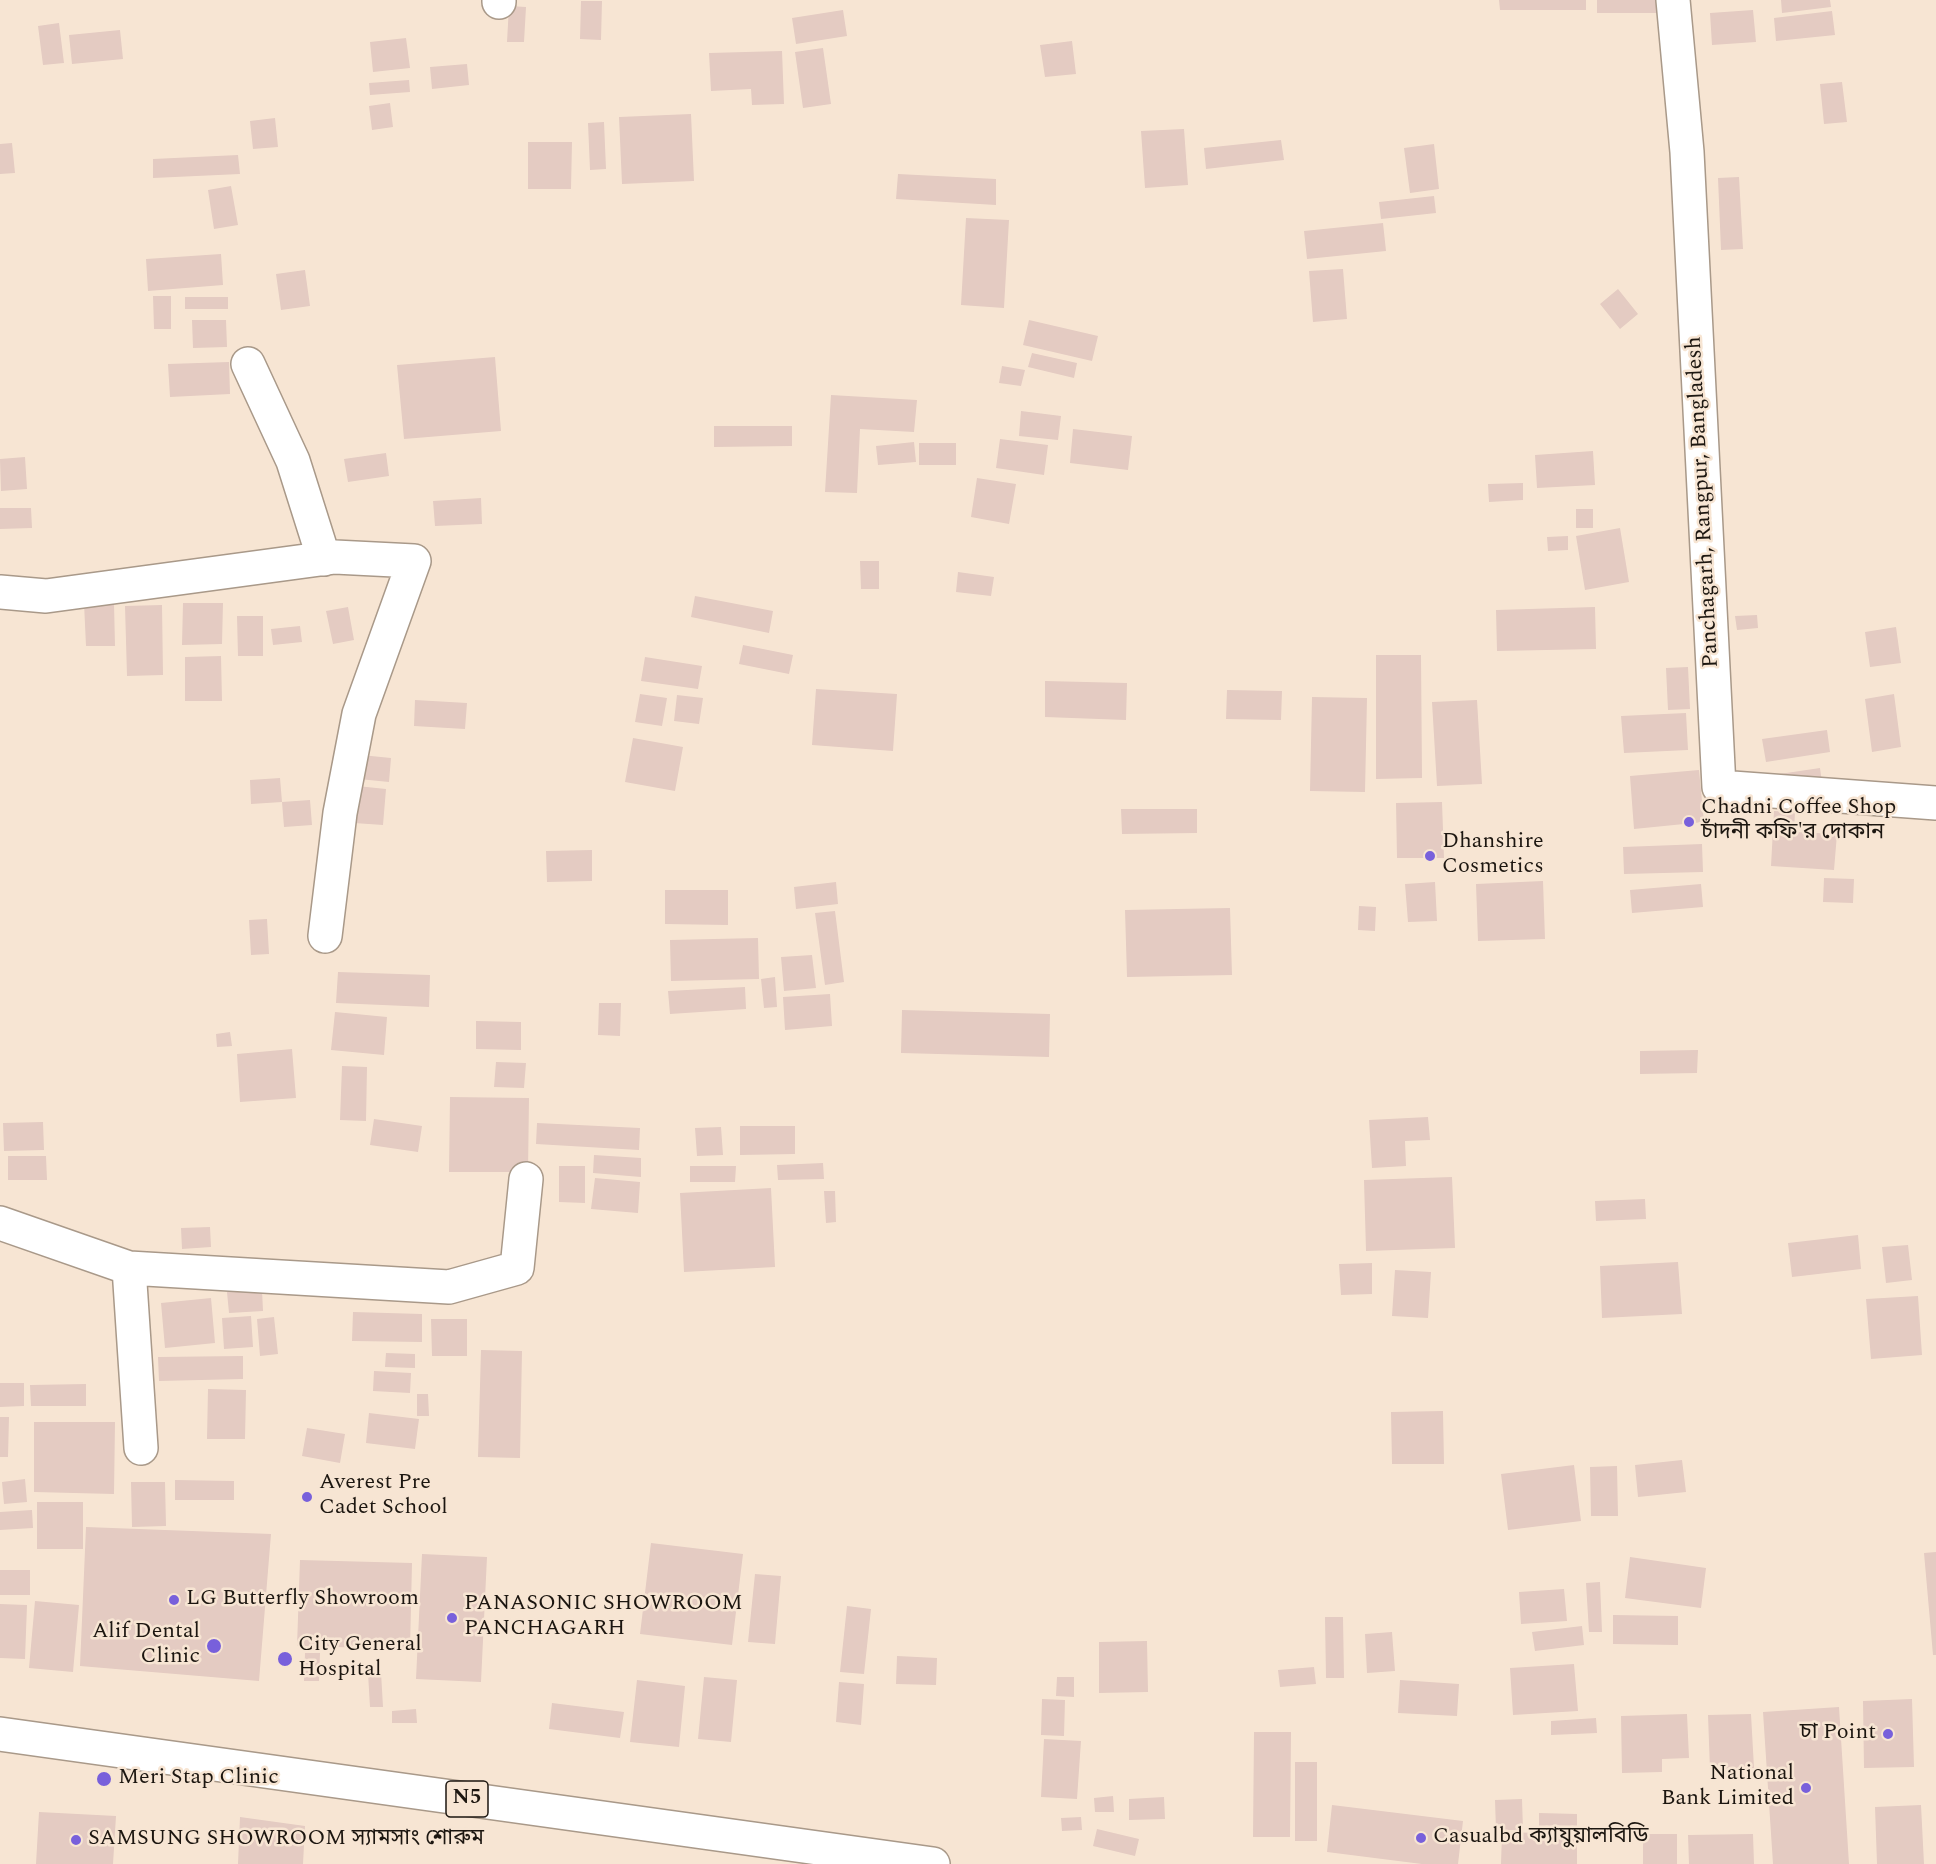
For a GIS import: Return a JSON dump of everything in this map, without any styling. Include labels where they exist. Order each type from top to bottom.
[{"type":"main road","name":"Panchagarh, Rangpur, Bangladesh","points":[[1673,0],[1686,152],[1719,787],[1936,803]]},
{"type":"main road","points":[[248,364],[293,461],[324,559]]},
{"type":"main road","points":[[0,592],[46,596],[335,557],[414,561],[359,714],[340,813],[325,936]]},
{"type":"main road","points":[[0,1223],[129,1268],[449,1287],[517,1268],[526,1179]]},
{"type":"main road","points":[[129,1268],[141,1448]]},
{"type":"main road","name":"N5","points":[[0,1734],[933,1864]]},
{"type":"building","points":[[1499,0],[1586,0],[1586,10],[1500,10]]},
{"type":"building","points":[[1597,0],[1658,0],[1658,13],[1597,13]]},
{"type":"building","points":[[1781,0],[1830,0],[1831,7],[1782,13]]},
{"type":"building","points":[[581,1],[602,1],[601,40],[580,39]]},
{"type":"building","points":[[509,6],[526,7],[524,42],[507,42]]},
{"type":"building","points":[[843,10],[847,36],[796,44],[792,18]]},
{"type":"building","points":[[1753,10],[1756,42],[1712,45],[1710,13]]},
{"type":"building","points":[[1832,11],[1835,35],[1776,41],[1774,18]]},
{"type":"building","points":[[59,23],[64,63],[43,65],[38,26]]},
{"type":"building","points":[[120,30],[123,59],[72,64],[69,35]]},
{"type":"building","points":[[406,38],[410,68],[373,72],[370,42]]},
{"type":"building","points":[[1072,41],[1076,74],[1045,77],[1040,45]]},
{"type":"building","points":[[823,48],[831,104],[803,108],[795,52]]},
{"type":"building","points":[[782,51],[784,104],[752,105],[751,89],[711,91],[709,53]]},
{"type":"building","points":[[467,64],[469,85],[432,89],[430,67]]},
{"type":"building","points":[[409,80],[410,92],[370,95],[369,83]]},
{"type":"building","points":[[1842,82],[1847,122],[1824,124],[1820,84]]},
{"type":"building","points":[[390,103],[393,127],[372,130],[369,106]]},
{"type":"building","points":[[691,114],[694,181],[622,184],[619,117]]},
{"type":"building","points":[[275,118],[278,147],[253,149],[250,121]]},
{"type":"building","points":[[604,122],[606,169],[590,170],[588,123]]},
{"type":"building","points":[[1184,129],[1188,185],[1145,188],[1141,131]]},
{"type":"building","points":[[1281,140],[1284,160],[1206,169],[1204,148]]},
{"type":"building","points":[[528,142],[572,142],[571,189],[528,189]]},
{"type":"building","points":[[12,143],[15,173],[0,174],[0,144]]},
{"type":"building","points":[[1434,144],[1439,189],[1410,193],[1404,148]]},
{"type":"building","points":[[238,155],[240,174],[153,178],[153,159]]},
{"type":"building","points":[[898,174],[996,179],[996,205],[896,199]]},
{"type":"building","points":[[1739,177],[1743,249],[1721,250],[1718,178]]},
{"type":"building","points":[[231,186],[238,225],[214,229],[208,190]]},
{"type":"building","points":[[1434,196],[1436,213],[1381,219],[1379,202]]},
{"type":"building","points":[[966,218],[1009,220],[1004,308],[961,305]]},
{"type":"building","points":[[1383,223],[1386,251],[1307,259],[1304,231]]},
{"type":"building","points":[[221,254],[223,285],[148,291],[146,259]]},
{"type":"building","points":[[1343,269],[1347,319],[1313,322],[1309,271]]},
{"type":"building","points":[[305,270],[310,306],[281,310],[276,274]]},
{"type":"building","points":[[1618,289],[1638,314],[1620,329],[1600,304]]},
{"type":"building","points":[[153,296],[171,296],[171,329],[154,329]]},
{"type":"building","points":[[185,297],[228,297],[228,309],[185,309]]},
{"type":"building","points":[[192,320],[226,320],[227,347],[193,348]]},
{"type":"building","points":[[1029,320],[1098,336],[1092,361],[1023,345]]},
{"type":"building","points":[[1032,353],[1077,363],[1074,378],[1028,367]]},
{"type":"building","points":[[495,357],[501,431],[404,439],[397,365]]},
{"type":"building","points":[[229,362],[230,394],[170,397],[168,364]]},
{"type":"building","points":[[1002,366],[1025,370],[1021,386],[999,383]]},
{"type":"building","points":[[831,395],[917,400],[914,432],[860,429],[857,493],[825,492]]},
{"type":"building","points":[[1021,411],[1061,416],[1058,440],[1019,436]]},
{"type":"building","points":[[714,426],[792,426],[792,446],[714,447]]},
{"type":"building","points":[[1073,429],[1132,436],[1128,470],[1070,463]]},
{"type":"building","points":[[1000,439],[1048,445],[1044,475],[996,468]]},
{"type":"building","points":[[914,442],[916,462],[878,465],[876,446]]},
{"type":"building","points":[[919,443],[956,443],[956,465],[919,465]]},
{"type":"building","points":[[1593,451],[1595,485],[1537,488],[1535,455]]},
{"type":"building","points":[[386,453],[389,476],[348,482],[344,459]]},
{"type":"building","points":[[25,457],[27,489],[1,491],[0,459]]},
{"type":"building","points":[[977,478],[1016,484],[1009,524],[971,517]]},
{"type":"building","points":[[1523,483],[1523,500],[1489,502],[1488,484]]},
{"type":"building","points":[[481,498],[482,524],[435,526],[433,501]]},
{"type":"building","points":[[0,508],[31,508],[32,528],[0,529]]},
{"type":"building","points":[[1576,509],[1593,509],[1593,528],[1576,528]]},
{"type":"building","points":[[1620,528],[1629,582],[1585,590],[1576,536]]},
{"type":"building","points":[[1568,536],[1568,550],[1548,551],[1547,537]]},
{"type":"building","points":[[860,561],[879,561],[879,589],[861,589]]},
{"type":"building","points":[[958,572],[994,577],[991,596],[956,592]]},
{"type":"building","points":[[695,596],[773,611],[769,633],[691,617]]},
{"type":"building","points":[[84,603],[114,603],[115,646],[86,646]]},
{"type":"building","points":[[183,603],[223,603],[222,644],[182,645]]},
{"type":"building","points":[[162,605],[163,675],[127,676],[125,606]]},
{"type":"building","points":[[348,607],[354,640],[333,644],[326,611]]},
{"type":"building","points":[[1595,607],[1596,649],[1497,651],[1496,610]]},
{"type":"building","points":[[1757,615],[1758,628],[1737,630],[1735,616]]},
{"type":"building","points":[[237,616],[263,616],[263,656],[238,656]]},
{"type":"building","points":[[300,626],[302,642],[273,645],[271,629]]},
{"type":"building","points":[[1896,627],[1901,663],[1870,667],[1865,632]]},
{"type":"building","points":[[743,645],[793,655],[789,674],[739,664]]},
{"type":"building","points":[[1376,655],[1421,655],[1422,778],[1376,779]]},
{"type":"building","points":[[221,656],[222,701],[185,701],[185,657]]},
{"type":"building","points":[[645,657],[702,666],[698,689],[641,681]]},
{"type":"building","points":[[1688,667],[1690,709],[1668,710],[1666,668]]},
{"type":"building","points":[[1045,681],[1127,683],[1126,720],[1045,717]]},
{"type":"building","points":[[816,689],[897,694],[893,751],[812,745]]},
{"type":"building","points":[[1227,690],[1282,691],[1281,720],[1226,719]]},
{"type":"building","points":[[640,694],[667,698],[662,726],[635,722]]},
{"type":"building","points":[[1894,694],[1901,747],[1872,752],[1865,699]]},
{"type":"building","points":[[677,695],[703,698],[699,724],[674,721]]},
{"type":"building","points":[[1312,697],[1367,698],[1365,792],[1310,791]]},
{"type":"building","points":[[415,700],[467,703],[465,729],[414,726]]},
{"type":"building","points":[[1477,700],[1482,784],[1437,786],[1432,702]]},
{"type":"building","points":[[1686,713],[1688,750],[1624,753],[1621,716]]},
{"type":"building","points":[[1827,730],[1830,752],[1766,762],[1762,739]]},
{"type":"building","points":[[633,738],[683,747],[675,791],[625,782]]},
{"type":"building","points":[[361,755],[391,758],[389,782],[359,779]]},
{"type":"building","points":[[1820,768],[1823,790],[1766,776]]},
{"type":"building","points":[[1699,770],[1704,822],[1634,829],[1630,776]]},
{"type":"building","points":[[280,778],[282,802],[251,804],[250,780]]},
{"type":"building","points":[[357,786],[386,789],[383,825],[354,823]]},
{"type":"building","points":[[310,800],[312,825],[284,827],[282,802]]},
{"type":"building","points":[[1442,802],[1444,858],[1397,858],[1396,803]]},
{"type":"building","points":[[1121,809],[1197,809],[1197,833],[1122,834]]},
{"type":"building","points":[[1774,811],[1795,812],[1794,832],[1837,834],[1834,870],[1771,866]]},
{"type":"building","points":[[1702,844],[1703,872],[1624,874],[1623,847]]},
{"type":"building","points":[[592,850],[592,881],[547,882],[546,851]]},
{"type":"building","points":[[1824,878],[1854,879],[1853,903],[1823,902]]},
{"type":"building","points":[[1543,881],[1545,939],[1478,941],[1476,884]]},
{"type":"building","points":[[836,882],[838,904],[796,909],[794,887]]},
{"type":"building","points":[[1435,882],[1437,921],[1408,922],[1405,884]]},
{"type":"building","points":[[1701,884],[1703,907],[1632,913],[1630,890]]},
{"type":"building","points":[[665,890],[728,890],[728,925],[665,924]]},
{"type":"building","points":[[1359,906],[1376,907],[1375,931],[1358,930]]},
{"type":"building","points":[[1230,908],[1232,975],[1127,977],[1125,910]]},
{"type":"building","points":[[835,911],[844,982],[825,985],[815,913]]},
{"type":"building","points":[[267,919],[269,954],[251,955],[249,920]]},
{"type":"building","points":[[758,938],[759,979],[671,981],[670,940]]},
{"type":"building","points":[[812,955],[816,988],[784,991],[781,957]]},
{"type":"building","points":[[338,972],[430,975],[429,1007],[336,1003]]},
{"type":"building","points":[[775,977],[777,1007],[764,1008],[761,979]]},
{"type":"building","points":[[745,987],[746,1009],[670,1014],[668,991]]},
{"type":"building","points":[[830,994],[832,1026],[785,1030],[783,997]]},
{"type":"building","points":[[599,1003],[621,1003],[620,1036],[598,1035]]},
{"type":"building","points":[[902,1010],[1050,1014],[1049,1057],[901,1053]]},
{"type":"building","points":[[335,1012],[387,1017],[384,1055],[331,1050]]},
{"type":"building","points":[[476,1021],[521,1022],[521,1050],[476,1049]]},
{"type":"building","points":[[230,1032],[232,1046],[217,1047],[216,1034]]},
{"type":"building","points":[[292,1049],[296,1098],[240,1102],[237,1054]]},
{"type":"building","points":[[1698,1050],[1697,1073],[1640,1074],[1640,1051]]},
{"type":"building","points":[[496,1062],[526,1063],[524,1088],[494,1087]]},
{"type":"building","points":[[342,1066],[367,1067],[366,1121],[340,1120]]},
{"type":"building","points":[[450,1097],[529,1098],[528,1172],[449,1172]]},
{"type":"building","points":[[1428,1117],[1430,1140],[1405,1141],[1406,1166],[1372,1168],[1369,1120]]},
{"type":"building","points":[[374,1119],[422,1126],[418,1152],[370,1145]]},
{"type":"building","points":[[43,1122],[44,1150],[4,1151],[3,1123]]},
{"type":"building","points":[[537,1123],[640,1128],[639,1150],[536,1144]]},
{"type":"building","points":[[740,1126],[795,1126],[795,1154],[740,1155]]},
{"type":"building","points":[[721,1127],[723,1155],[697,1156],[695,1128]]},
{"type":"building","points":[[594,1155],[641,1158],[641,1177],[593,1173]]},
{"type":"building","points":[[8,1156],[46,1156],[47,1180],[8,1180]]},
{"type":"building","points":[[823,1163],[824,1179],[778,1180],[777,1165]]},
{"type":"building","points":[[559,1166],[585,1166],[585,1203],[559,1202]]},
{"type":"building","points":[[690,1166],[736,1166],[735,1182],[690,1182]]},
{"type":"building","points":[[1452,1177],[1455,1248],[1366,1251],[1364,1180]]},
{"type":"building","points":[[595,1178],[640,1182],[638,1213],[591,1209]]},
{"type":"building","points":[[771,1188],[775,1267],[684,1272],[680,1193]]},
{"type":"building","points":[[824,1191],[835,1191],[836,1222],[826,1223]]},
{"type":"building","points":[[1645,1199],[1646,1219],[1596,1221],[1595,1201]]},
{"type":"building","points":[[210,1227],[211,1247],[182,1249],[181,1228]]},
{"type":"building","points":[[1858,1235],[1861,1269],[1792,1277],[1788,1243]]},
{"type":"building","points":[[1908,1245],[1912,1280],[1886,1283],[1882,1247]]},
{"type":"building","points":[[1678,1262],[1682,1314],[1602,1318],[1600,1266]]},
{"type":"building","points":[[1372,1263],[1372,1294],[1341,1295],[1339,1264]]},
{"type":"building","points":[[1395,1270],[1431,1272],[1428,1318],[1392,1316]]},
{"type":"building","points":[[262,1290],[263,1311],[229,1313],[227,1292]]},
{"type":"building","points":[[1918,1296],[1922,1355],[1871,1359],[1866,1299]]},
{"type":"building","points":[[211,1298],[215,1343],[165,1348],[161,1303]]},
{"type":"building","points":[[353,1312],[422,1314],[422,1342],[352,1341]]},
{"type":"building","points":[[251,1316],[253,1347],[224,1349],[222,1318]]},
{"type":"building","points":[[274,1317],[278,1354],[260,1356],[257,1319]]},
{"type":"building","points":[[431,1319],[467,1319],[467,1356],[432,1356]]},
{"type":"building","points":[[481,1350],[522,1351],[520,1458],[478,1457]]},
{"type":"building","points":[[386,1353],[415,1354],[415,1368],[385,1367]]},
{"type":"building","points":[[243,1356],[243,1379],[159,1381],[158,1357]]},
{"type":"building","points":[[374,1371],[411,1373],[410,1393],[373,1391]]},
{"type":"building","points":[[0,1383],[24,1383],[24,1406],[0,1407]]},
{"type":"building","points":[[86,1384],[86,1406],[31,1406],[30,1385]]},
{"type":"building","points":[[208,1389],[246,1390],[245,1439],[207,1439]]},
{"type":"building","points":[[417,1394],[428,1394],[429,1416],[417,1416]]},
{"type":"building","points":[[1443,1411],[1444,1464],[1392,1464],[1391,1412]]},
{"type":"building","points":[[369,1413],[419,1419],[415,1449],[366,1443]]},
{"type":"building","points":[[0,1417],[9,1417],[8,1457],[0,1457]]},
{"type":"building","points":[[34,1422],[115,1422],[114,1494],[34,1492]]},
{"type":"building","points":[[307,1428],[345,1434],[340,1463],[302,1456]]},
{"type":"building","points":[[1682,1460],[1686,1492],[1638,1497],[1635,1465]]},
{"type":"building","points":[[1574,1465],[1581,1521],[1508,1530],[1501,1474]]},
{"type":"building","points":[[1617,1466],[1618,1516],[1591,1516],[1590,1467]]},
{"type":"building","points":[[25,1479],[27,1502],[4,1504],[2,1482]]},
{"type":"building","points":[[175,1480],[234,1481],[234,1500],[175,1500]]},
{"type":"building","points":[[131,1482],[165,1482],[166,1526],[132,1527]]},
{"type":"building","points":[[37,1502],[83,1502],[83,1549],[37,1549]]},
{"type":"building","points":[[32,1510],[33,1528],[0,1530],[0,1512]]},
{"type":"building","name":"LG Butterfly Showroom","points":[[86,1527],[271,1534],[259,1681],[80,1666]]},
{"type":"building","points":[[651,1543],[743,1554],[732,1645],[640,1634]]},
{"type":"building","points":[[1936,1552],[1936,1655],[1933,1655],[1924,1553]]},
{"type":"building","name":"PANASONIC SHOWROOM PANCHAGARH","points":[[422,1554],[487,1557],[481,1682],[416,1679]]},
{"type":"building","points":[[1630,1557],[1706,1568],[1701,1608],[1625,1598]]},
{"type":"building","points":[[300,1560],[412,1563],[410,1649],[297,1646]]},
{"type":"building","points":[[0,1570],[30,1570],[30,1595],[0,1595]]},
{"type":"building","points":[[755,1574],[781,1576],[775,1644],[748,1642]]},
{"type":"building","points":[[1600,1582],[1602,1632],[1589,1632],[1586,1583]]},
{"type":"building","points":[[1564,1589],[1567,1621],[1521,1624],[1519,1592]]},
{"type":"building","points":[[35,1601],[79,1605],[73,1672],[29,1668]]},
{"type":"building","points":[[0,1604],[27,1605],[25,1659],[0,1658]]},
{"type":"building","points":[[847,1606],[871,1609],[864,1674],[840,1672]]},
{"type":"building","points":[[1613,1615],[1678,1616],[1678,1645],[1613,1644]]},
{"type":"building","points":[[1325,1617],[1343,1617],[1344,1678],[1326,1678]]},
{"type":"building","points":[[1582,1626],[1584,1645],[1535,1651],[1532,1632]]},
{"type":"building","points":[[1392,1632],[1395,1671],[1367,1673],[1365,1634]]},
{"type":"building","points":[[1147,1641],[1148,1692],[1099,1693],[1099,1642]]},
{"type":"building","points":[[305,1653],[320,1653],[319,1681],[304,1681]]},
{"type":"building","points":[[897,1656],[937,1658],[936,1685],[896,1684]]},
{"type":"building","points":[[1574,1664],[1578,1711],[1513,1715],[1510,1668]]},
{"type":"building","points":[[1314,1667],[1316,1684],[1280,1687],[1278,1670]]},
{"type":"building","points":[[381,1672],[383,1707],[370,1707],[368,1673]]},
{"type":"building","points":[[704,1677],[737,1680],[731,1742],[698,1739]]},
{"type":"building","points":[[1057,1677],[1074,1677],[1074,1697],[1056,1696]]},
{"type":"building","points":[[637,1680],[685,1686],[679,1747],[630,1742]]},
{"type":"building","points":[[1400,1680],[1459,1684],[1457,1716],[1398,1713]]},
{"type":"building","points":[[839,1682],[864,1684],[861,1725],[836,1722]]},
{"type":"building","points":[[1042,1699],[1065,1700],[1064,1736],[1041,1735]]},
{"type":"building","name":"চা Point","points":[[1912,1699],[1914,1767],[1864,1768],[1863,1701]]},
{"type":"building","points":[[552,1703],[624,1712],[620,1738],[549,1729]]},
{"type":"building","name":"National Bank Limited","points":[[1839,1707],[1849,1864],[1773,1864],[1763,1712]]},
{"type":"building","points":[[416,1709],[417,1723],[392,1723],[392,1711]]},
{"type":"building","points":[[1687,1714],[1689,1758],[1662,1759],[1662,1772],[1622,1773],[1621,1716]]},
{"type":"building","points":[[1751,1714],[1754,1768],[1710,1770],[1708,1715]]},
{"type":"building","points":[[1596,1718],[1597,1733],[1551,1735],[1551,1721]]},
{"type":"building","points":[[1254,1732],[1291,1732],[1290,1837],[1253,1837]]},
{"type":"building","points":[[1044,1739],[1081,1741],[1077,1799],[1041,1797]]},
{"type":"building","points":[[1295,1762],[1317,1762],[1317,1841],[1295,1841]]},
{"type":"building","points":[[1113,1796],[1114,1812],[1095,1812],[1094,1798]]},
{"type":"building","points":[[1164,1797],[1165,1819],[1129,1820],[1129,1799]]},
{"type":"building","points":[[1522,1799],[1523,1830],[1496,1830],[1495,1800]]},
{"type":"building","points":[[1332,1805],[1463,1821],[1458,1864],[1422,1864],[1327,1852]]},
{"type":"building","points":[[1921,1805],[1924,1864],[1877,1864],[1875,1807]]},
{"type":"building","name":"SAMSUNG SHOWROOM স্যামসাং শোরুম","points":[[39,1812],[116,1816],[113,1864],[36,1864]]},
{"type":"building","points":[[1539,1813],[1577,1814],[1577,1864],[1501,1864],[1502,1832],[1539,1833]]},
{"type":"building","points":[[240,1817],[305,1826],[303,1864],[238,1864]]},
{"type":"building","points":[[1081,1817],[1082,1830],[1062,1831],[1061,1818]]},
{"type":"building","points":[[1097,1829],[1139,1839],[1135,1856],[1093,1846]]},
{"type":"building","points":[[1643,1834],[1677,1834],[1677,1864],[1643,1864]]},
{"type":"building","points":[[1753,1834],[1754,1864],[1689,1864],[1688,1835]]},
{"type":"place","name":"Chadni Coffee Shop চাঁদনী কফি'র দোকান","points":[[1689,822]]},
{"type":"place","name":"Dhanshire Cosmetics","points":[[1430,856]]},
{"type":"place","name":"Averest Pre Cadet School","points":[[307,1497]]},
{"type":"place","name":"LG Butterfly Showroom","points":[[174,1600]]},
{"type":"place","name":"PANASONIC SHOWROOM PANCHAGARH","points":[[452,1618]]},
{"type":"place","name":"Alif Dental Clinic","points":[[214,1646]]},
{"type":"place","name":"City General Hospital","points":[[285,1659]]},
{"type":"place","name":"চা Point","points":[[1888,1734]]},
{"type":"place","name":"Meri Stap Clinic","points":[[104,1779]]},
{"type":"place","name":"National Bank Limited","points":[[1806,1788]]},
{"type":"place","name":"Casualbd ক্যাযুয়ালবিডি","points":[[1421,1838]]},
{"type":"place","name":"SAMSUNG SHOWROOM স্যামসাং শোরুম","points":[[76,1840]]}]
